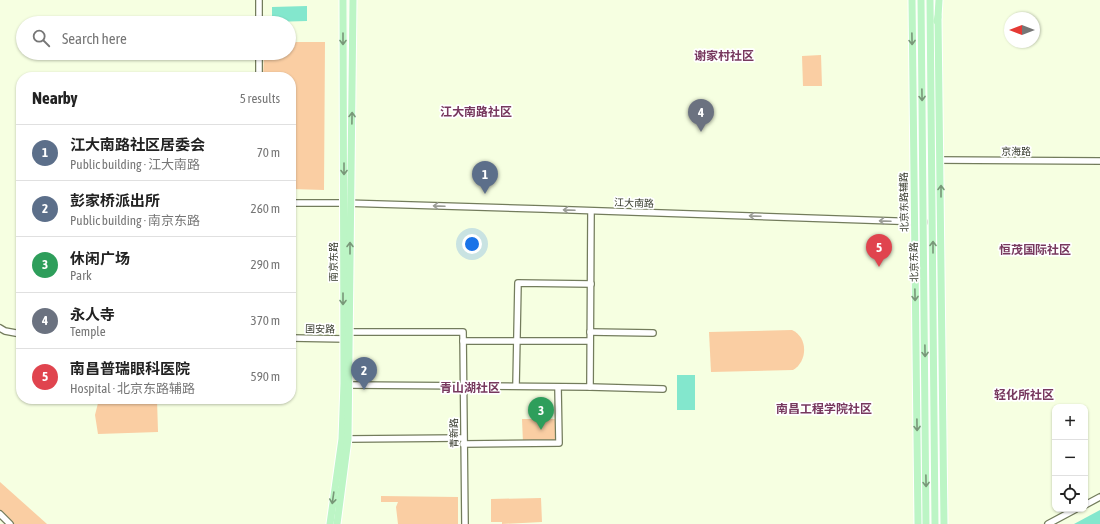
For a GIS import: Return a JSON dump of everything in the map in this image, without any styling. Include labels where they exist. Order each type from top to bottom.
[{"type":"main road","name":"南京东路","points":[[343,0],[347,203]]},
{"type":"main road","name":"南京东路","points":[[330,524],[342,439],[346,335],[347,203],[353,0]]},
{"type":"main road","name":"北京东路辅路","points":[[912,0],[918,524]]},
{"type":"main road","points":[[915,0],[921,19]]},
{"type":"main road","name":"北京东路","points":[[921,0],[926,524]]},
{"type":"main road","name":"北京东路","points":[[930,0],[935,524]]},
{"type":"main road","points":[[939,0],[944,524]]},
{"type":"main road","points":[[930,36],[938,17]]},
{"type":"main road","name":"南京东路","points":[[337,524],[348,438],[350,385],[346,335]]},
{"type":"street","points":[[259,0],[259,16]]},
{"type":"street","points":[[259,60],[259,72]]},
{"type":"street","name":"京海路","points":[[932,160],[1100,161]]},
{"type":"street","name":"江大南路","points":[[296,203],[347,203],[591,210],[924,222]]},
{"type":"street","points":[[590,387],[591,210]]},
{"type":"street","points":[[516,386],[518,283],[591,284]]},
{"type":"street","points":[[0,328],[5,331],[16,333]]},
{"type":"street","name":"国安路","points":[[296,338],[462,332],[463,341]]},
{"type":"street","points":[[590,332],[653,333]]},
{"type":"street","points":[[463,341],[590,342]]},
{"type":"street","name":"青新路","points":[[463,341],[465,524]]},
{"type":"street","points":[[350,385],[663,389]]},
{"type":"street","points":[[348,438],[559,443],[558,387]]},
{"type":"street","points":[[1088,503],[1100,497]]},
{"type":"street","points":[[1048,524],[1070,512]]},
{"type":"street","points":[[0,514],[10,524]]},
{"type":"shaded area","points":[[296,42],[325,42],[324,190],[296,189],[296,72],[263,72],[264,60],[296,60]]},
{"type":"shaded area","points":[[821,55],[822,86],[803,86],[802,56]]},
{"type":"shaded area","points":[[792,330],[801,338],[804,349],[801,361],[793,370],[711,372],[709,332]]},
{"type":"shaded area","points":[[98,404],[157,404],[158,432],[98,434],[95,415]]},
{"type":"shaded area","points":[[522,419],[559,419],[559,443],[523,443]]},
{"type":"shaded area","points":[[0,482],[47,524],[14,524],[0,510]]},
{"type":"shaded area","points":[[381,496],[458,497],[458,524],[398,524],[396,507],[398,502],[381,502]]},
{"type":"shaded area","points":[[541,498],[542,522],[502,524],[502,522],[491,522],[491,499]]},
{"type":"water","points":[[307,6],[307,21],[296,21],[296,16],[272,16],[272,7]]},
{"type":"water","points":[[677,375],[695,375],[695,410],[677,410]]},
{"type":"water","points":[[1100,510],[1100,524],[1074,524]]},
{"type":"place","name":"永人寺","points":[[701,132]]},
{"type":"place","name":"江大南路社区居委会","points":[[485,194]]},
{"type":"place","name":"南昌普瑞眼科医院","points":[[879,267]]},
{"type":"place","name":"彭家桥派出所","points":[[364,390]]},
{"type":"place","name":"休闲广场","points":[[541,430]]},
{"type":"district","name":"谢家村社区","points":[[724,56]]},
{"type":"district","name":"江大南路社区","points":[[476,112]]},
{"type":"district","name":"恒茂国际社区","points":[[1035,250]]},
{"type":"district","name":"青山湖社区","points":[[470,388]]},
{"type":"district","name":"轻化所社区","points":[[1024,395]]},
{"type":"district","name":"南昌工程学院社区","points":[[824,409]]}]
